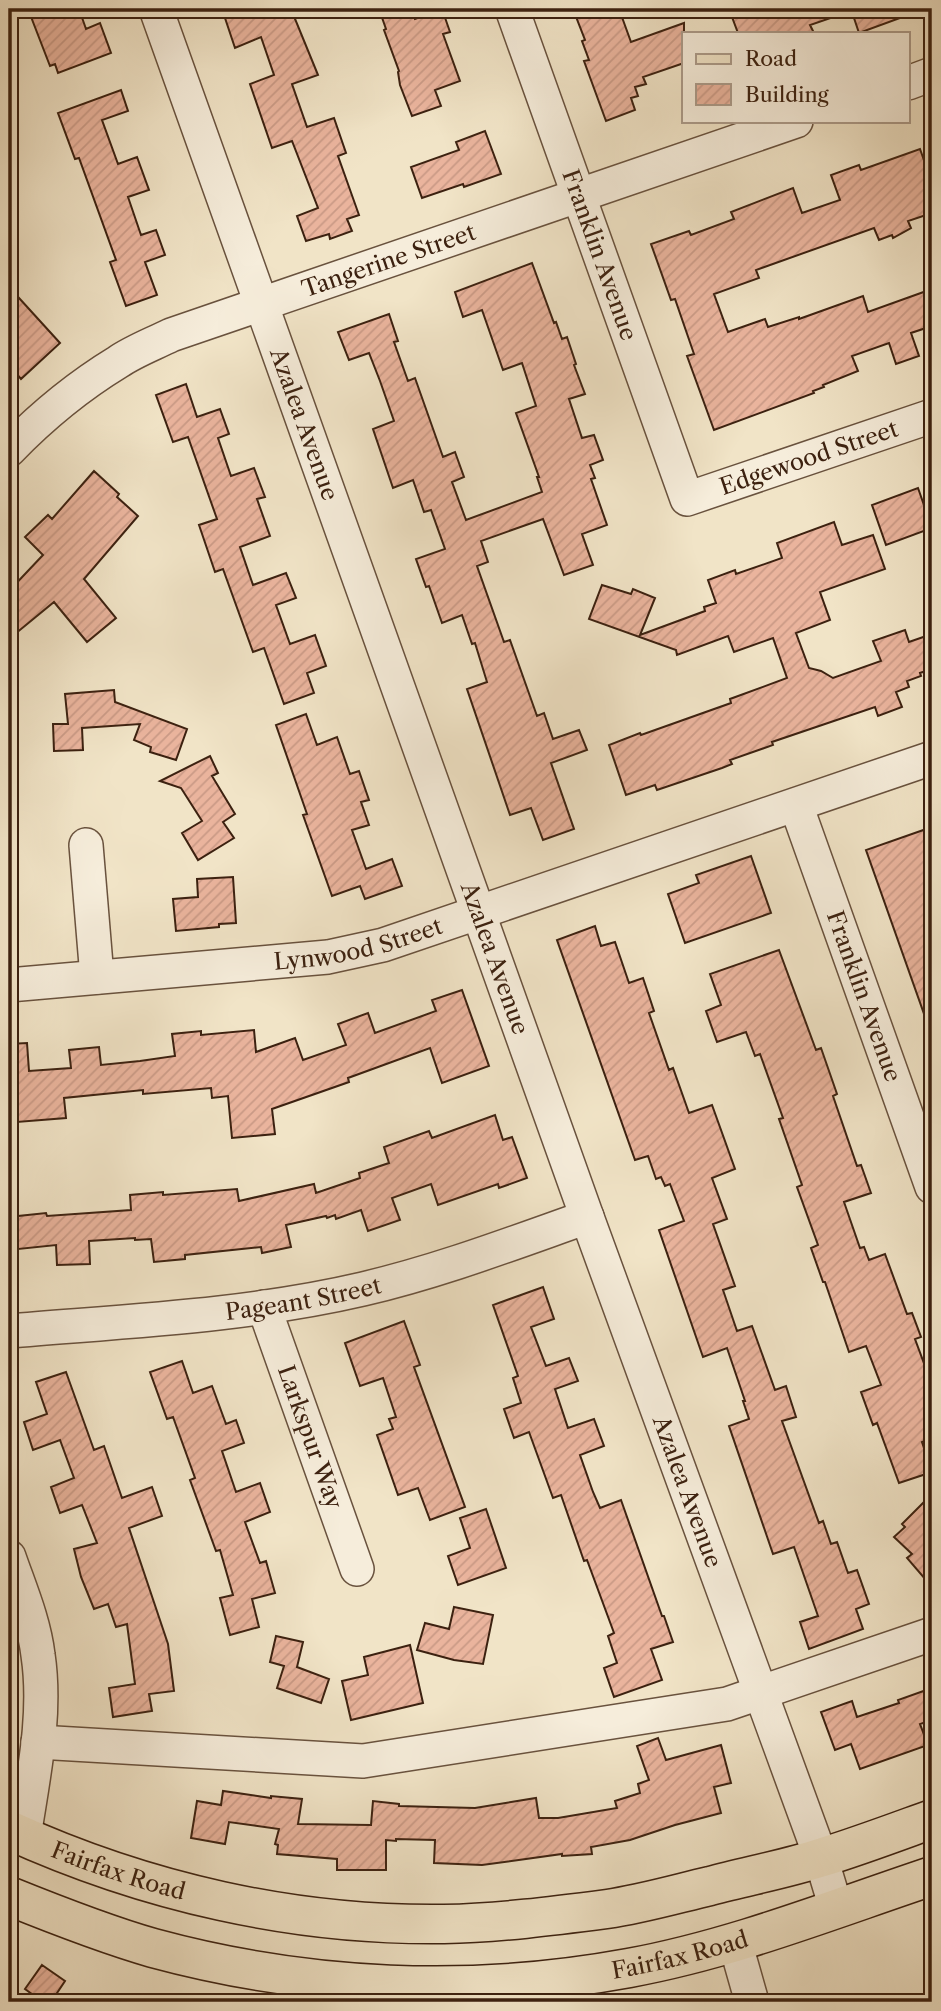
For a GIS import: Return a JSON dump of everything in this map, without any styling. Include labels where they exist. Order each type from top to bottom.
[{"type":"main road","name":"Fairfax Road","points":[[16,1833],[94,1865],[228,1903],[296,1915],[365,1922],[444,1924],[531,1919],[608,1909],[664,1897],[821,1858],[932,1819]]},
{"type":"main road","name":"Fairfax Road","points":[[9,1896],[83,1925],[152,1947],[223,1965],[294,1977],[367,1984],[450,1986],[483,1993],[540,1981],[630,1968],[735,1942],[932,1876]]},
{"type":"street","name":"Azalea Avenue","points":[[156,9],[587,1217],[821,1858],[836,1908]]},
{"type":"street","name":"Franklin Avenue","points":[[512,9],[687,499]]},
{"type":"street","points":[[909,83],[932,74]]},
{"type":"street","name":"Tangerine Street","points":[[9,450],[37,421],[75,390],[120,360],[171,335],[793,122]]},
{"type":"street","name":"Edgewood Street","points":[[687,499],[932,415]]},
{"type":"street","name":"Lynwood Street","points":[[9,985],[328,957],[383,945],[932,758]]},
{"type":"street","name":"Franklin Avenue","points":[[796,805],[918,1105],[932,1187]]},
{"type":"street","points":[[86,845],[97,977]]},
{"type":"street","name":"Pageant Street","points":[[9,1331],[194,1316],[264,1307],[364,1288],[451,1264],[587,1217]]},
{"type":"street","name":"Larkspur Way","points":[[264,1307],[357,1569]]},
{"type":"street","points":[[9,1557],[30,1618],[38,1654],[42,1695],[38,1742],[16,1833]]},
{"type":"street","points":[[38,1742],[363,1761],[727,1704],[932,1633]]},
{"type":"street","points":[[735,1942],[751,2002]]},
{"type":"building","points":[[28,9],[79,9],[86,29],[100,23],[111,53],[58,73],[55,64],[50,66]]},
{"type":"building","points":[[222,9],[291,9],[318,75],[292,84],[307,127],[334,118],[346,153],[338,156],[359,215],[347,219],[352,231],[330,239],[329,234],[306,241],[297,216],[318,208],[292,141],[272,148],[250,84],[274,75],[261,37],[235,48]]},
{"type":"building","points":[[379,9],[412,9],[415,19],[442,9],[450,32],[443,34],[460,81],[435,90],[441,106],[412,116],[400,85],[399,71]]},
{"type":"building","points":[[573,9],[619,9],[631,42],[684,23],[682,64],[643,77],[646,84],[635,87],[638,96],[631,98],[635,110],[606,121],[584,61],[589,60],[582,41],[585,40]]},
{"type":"building","points":[[729,9],[848,9],[848,12],[810,25],[814,32],[738,32]]},
{"type":"building","points":[[851,9],[919,9],[919,11],[859,32]]},
{"type":"building","points":[[121,90],[128,111],[102,120],[118,164],[137,157],[149,190],[128,197],[141,235],[156,230],[165,255],[145,262],[157,295],[126,306],[110,262],[116,260],[79,158],[75,159],[58,113]]},
{"type":"building","points":[[485,131],[501,174],[422,198],[411,167],[459,150],[456,142]]},
{"type":"building","points":[[920,149],[932,183],[932,213],[908,221],[911,228],[893,238],[892,235],[879,240],[874,228],[756,270],[759,278],[714,294],[728,332],[765,319],[768,327],[799,319],[863,296],[868,312],[932,289],[932,326],[911,333],[919,356],[896,364],[889,343],[852,356],[858,371],[823,385],[824,387],[813,391],[814,393],[714,430],[687,356],[694,354],[675,299],[671,300],[651,244],[689,231],[691,235],[734,219],[731,212],[793,188],[802,213],[840,200],[831,175],[859,165],[861,170]]},
{"type":"building","points":[[532,263],[554,323],[556,322],[562,339],[567,337],[585,394],[569,399],[582,438],[594,435],[603,460],[590,465],[595,478],[591,479],[607,525],[582,534],[593,565],[564,575],[543,519],[481,541],[488,562],[477,566],[504,642],[510,640],[537,716],[544,713],[553,739],[579,730],[587,750],[551,763],[574,829],[543,840],[531,808],[510,815],[467,689],[487,682],[475,643],[472,644],[462,615],[442,623],[416,559],[445,549],[431,510],[424,512],[413,480],[393,488],[373,429],[394,421],[380,381],[369,353],[349,360],[338,332],[389,314],[398,341],[394,342],[408,381],[415,378],[443,457],[455,452],[464,477],[452,482],[466,520],[542,492],[516,413],[536,406],[522,363],[503,370],[482,310],[463,317],[455,292]]},
{"type":"building","points":[[9,287],[60,343],[21,379],[9,365]]},
{"type":"building","points":[[186,384],[197,417],[220,409],[229,434],[218,438],[231,476],[254,468],[265,497],[257,499],[270,536],[240,547],[253,585],[286,573],[296,598],[276,605],[290,644],[315,635],[326,666],[307,673],[314,693],[284,704],[264,648],[253,652],[223,569],[215,572],[199,525],[217,519],[188,437],[173,442],[156,395]]},
{"type":"building","points":[[94,471],[138,516],[84,579],[116,618],[87,642],[54,602],[9,639],[9,591],[43,555],[25,537],[48,515],[52,519]]},
{"type":"building","points":[[918,488],[932,528],[886,545],[872,505]]},
{"type":"building","points":[[834,522],[842,545],[873,535],[885,569],[820,592],[830,620],[796,633],[809,668],[833,678],[881,661],[873,641],[905,630],[909,642],[932,634],[932,669],[907,681],[909,687],[896,692],[902,707],[878,716],[875,707],[772,742],[773,745],[730,760],[732,764],[722,768],[657,790],[655,785],[626,795],[609,745],[731,703],[730,699],[787,678],[773,638],[734,652],[728,636],[677,655],[676,650],[589,619],[602,585],[631,594],[633,589],[655,598],[640,635],[705,611],[704,607],[716,603],[708,580],[735,570],[736,574],[782,558],[777,543]]},
{"type":"building","points":[[114,690],[115,702],[187,729],[176,760],[150,752],[151,747],[134,740],[140,724],[82,728],[83,750],[54,751],[53,724],[68,724],[65,694]]},
{"type":"building","points":[[306,714],[317,745],[337,737],[350,774],[359,771],[369,800],[361,802],[369,825],[352,830],[366,869],[392,859],[402,886],[365,899],[360,886],[332,896],[303,815],[307,814],[276,725]]},
{"type":"building","points":[[210,756],[218,773],[212,776],[235,814],[223,822],[234,838],[198,860],[182,833],[202,821],[181,788],[160,781]]},
{"type":"building","points":[[932,827],[932,1028],[929,1028],[866,850]]},
{"type":"building","points":[[751,856],[771,913],[685,943],[668,894],[699,883],[696,875]]},
{"type":"building","points":[[233,877],[236,923],[176,931],[173,899],[198,897],[197,879]]},
{"type":"building","points":[[595,926],[601,946],[615,942],[629,983],[643,978],[654,1011],[649,1013],[669,1070],[673,1068],[689,1113],[712,1105],[735,1169],[712,1178],[727,1219],[713,1224],[735,1286],[723,1290],[737,1331],[752,1326],[775,1390],[786,1386],[796,1417],[782,1421],[819,1523],[823,1521],[831,1544],[837,1542],[848,1573],[857,1570],[869,1604],[856,1609],[863,1629],[809,1649],[800,1622],[818,1616],[794,1547],[773,1554],[729,1426],[749,1419],[727,1348],[703,1357],[659,1230],[684,1221],[670,1184],[665,1186],[661,1177],[656,1179],[648,1156],[635,1160],[557,940]]},
{"type":"building","points":[[779,950],[816,1050],[821,1048],[837,1094],[833,1096],[857,1166],[861,1165],[871,1193],[844,1202],[860,1248],[864,1247],[869,1260],[885,1254],[907,1314],[912,1313],[921,1337],[915,1339],[932,1385],[932,1438],[922,1442],[932,1472],[899,1483],[877,1423],[873,1425],[861,1392],[881,1385],[866,1346],[849,1352],[823,1282],[811,1248],[818,1245],[797,1187],[802,1185],[779,1119],[783,1118],[760,1054],[755,1056],[746,1032],[717,1042],[706,1011],[721,1005],[710,974]]},
{"type":"building","points":[[462,990],[489,1066],[442,1083],[430,1048],[348,1078],[349,1082],[272,1109],[275,1134],[232,1138],[228,1096],[212,1098],[211,1088],[143,1094],[143,1090],[64,1098],[66,1118],[17,1122],[13,1076],[9,1077],[9,1044],[27,1043],[29,1071],[71,1068],[69,1050],[99,1047],[101,1065],[140,1061],[175,1056],[172,1034],[201,1031],[201,1035],[254,1030],[256,1052],[295,1038],[303,1060],[346,1045],[338,1024],[368,1013],[375,1033],[436,1011],[432,1000]]},
{"type":"building","points":[[495,1115],[503,1140],[512,1137],[527,1178],[499,1188],[498,1184],[438,1205],[431,1184],[392,1198],[400,1220],[368,1231],[361,1210],[336,1219],[335,1215],[326,1216],[286,1225],[291,1247],[262,1253],[261,1247],[185,1255],[185,1259],[154,1262],[151,1239],[135,1238],[89,1241],[90,1264],[57,1265],[56,1245],[9,1250],[9,1217],[131,1210],[130,1195],[163,1192],[163,1195],[237,1189],[239,1201],[314,1184],[316,1193],[360,1178],[359,1173],[389,1163],[384,1147],[429,1131],[432,1138]]},
{"type":"building","points":[[543,1287],[554,1319],[531,1327],[546,1366],[569,1358],[578,1381],[555,1389],[568,1428],[594,1419],[604,1446],[580,1455],[593,1492],[600,1508],[621,1500],[673,1642],[651,1649],[662,1680],[614,1697],[604,1668],[617,1663],[608,1636],[614,1633],[587,1560],[584,1561],[561,1495],[553,1498],[529,1432],[514,1438],[504,1409],[521,1403],[513,1378],[518,1376],[493,1305]]},
{"type":"building","points":[[404,1321],[420,1365],[414,1367],[465,1507],[430,1520],[418,1488],[398,1495],[377,1435],[393,1429],[389,1419],[396,1417],[383,1378],[360,1386],[345,1343]]},
{"type":"building","points":[[182,1361],[193,1393],[212,1386],[226,1424],[236,1420],[244,1443],[222,1451],[236,1492],[260,1483],[270,1512],[245,1522],[260,1563],[266,1561],[275,1593],[252,1599],[259,1627],[230,1635],[220,1598],[233,1595],[220,1550],[216,1551],[190,1480],[195,1478],[173,1417],[167,1419],[150,1372]]},
{"type":"building","points":[[66,1372],[94,1450],[104,1446],[122,1498],[152,1487],[162,1516],[129,1528],[168,1644],[174,1691],[149,1694],[152,1711],[113,1717],[109,1688],[135,1684],[127,1624],[116,1627],[108,1604],[94,1609],[81,1577],[74,1549],[97,1543],[82,1505],[60,1513],[51,1487],[74,1478],[60,1440],[33,1450],[24,1422],[47,1414],[36,1382]]},
{"type":"building","points":[[932,1494],[932,1587],[907,1558],[912,1554],[894,1537],[905,1527],[902,1524]]},
{"type":"building","points":[[486,1509],[506,1568],[458,1585],[448,1556],[470,1548],[460,1518]]},
{"type":"building","points":[[454,1607],[493,1615],[483,1664],[454,1660],[417,1650],[425,1623],[449,1629]]},
{"type":"building","points":[[276,1636],[303,1642],[297,1667],[329,1679],[321,1703],[277,1688],[284,1666],[270,1662]]},
{"type":"building","points":[[410,1645],[423,1703],[351,1720],[342,1681],[368,1675],[364,1657]]},
{"type":"building","points":[[932,1688],[932,1720],[920,1724],[928,1745],[860,1769],[851,1744],[835,1750],[821,1712],[852,1701],[857,1717]]},
{"type":"building","points":[[658,1738],[666,1760],[721,1745],[731,1783],[714,1787],[721,1813],[630,1840],[591,1847],[592,1854],[562,1854],[482,1865],[434,1863],[435,1840],[396,1839],[386,1840],[386,1870],[337,1870],[337,1859],[277,1854],[278,1845],[275,1844],[279,1829],[229,1822],[225,1844],[191,1838],[197,1801],[221,1805],[223,1791],[271,1798],[302,1799],[298,1824],[371,1825],[373,1801],[399,1806],[475,1808],[536,1798],[539,1818],[558,1818],[617,1808],[615,1801],[640,1793],[638,1784],[649,1780],[637,1746]]},
{"type":"building","points":[[42,1965],[65,1981],[51,2002],[43,2002],[25,1989]]}]
